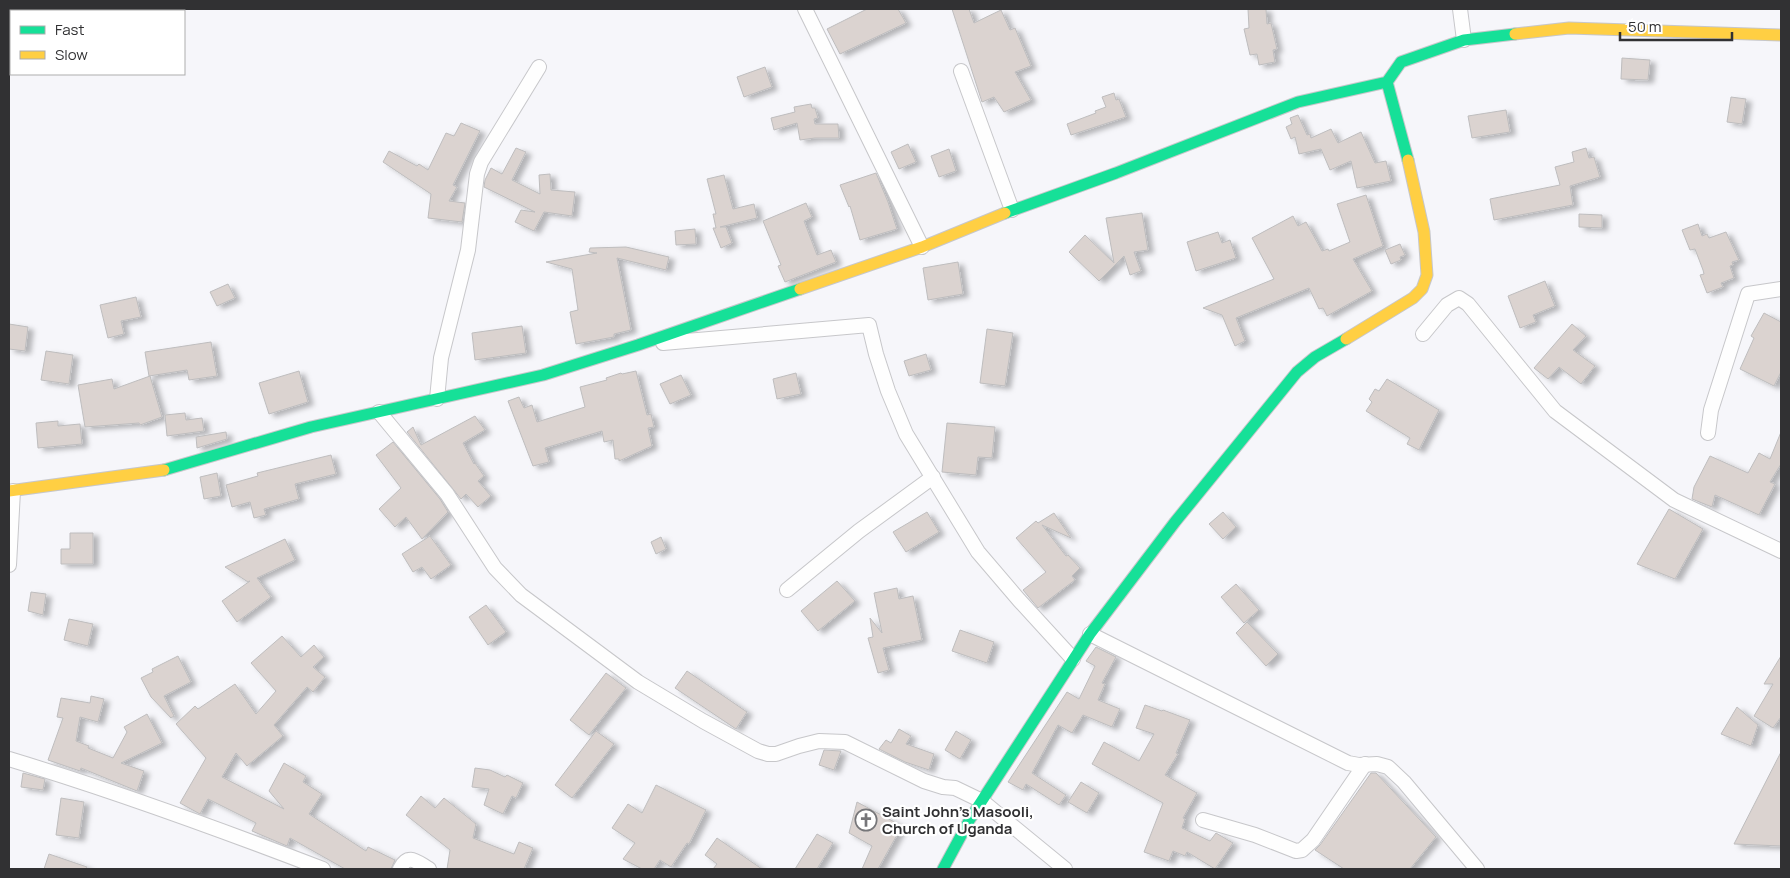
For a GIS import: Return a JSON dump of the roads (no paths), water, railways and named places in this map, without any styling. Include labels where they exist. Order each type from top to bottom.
[{"type":"street","points":[[805,9],[922,246]]},
{"type":"street","points":[[1460,9],[1464,40]]},
{"type":"street","points":[[9,565],[11,491],[163,470],[311,428],[543,375],[638,345],[922,246],[1298,102],[1388,82],[1401,62],[1464,40],[1569,28],[1781,35]]},
{"type":"street","points":[[437,399],[441,358],[468,250],[477,174],[481,162],[539,67]]},
{"type":"street","points":[[961,71],[1012,210]]},
{"type":"street","points":[[942,869],[970,819],[1090,634],[1175,522],[1297,372],[1314,357],[1399,308],[1422,290],[1427,275],[1424,232],[1388,82]]},
{"type":"street","points":[[1708,433],[1711,410],[1748,294],[1781,289]]},
{"type":"street","points":[[1423,334],[1447,305],[1459,298],[1468,304],[1555,411],[1674,500],[1781,551]]},
{"type":"street","points":[[638,345],[870,325],[885,382],[906,434],[978,552],[1073,659]]},
{"type":"street","points":[[379,412],[447,494],[495,568],[521,595],[638,682],[703,721],[758,750],[772,755],[819,742],[845,742],[924,780],[942,787],[955,788],[982,801],[1064,869]]},
{"type":"street","points":[[787,590],[859,531],[933,477]]},
{"type":"street","points":[[1090,634],[1348,764],[1377,764],[1388,767],[1404,782],[1477,869]]},
{"type":"street","points":[[9,759],[63,775],[222,830],[323,869]]},
{"type":"street","points":[[1203,820],[1255,835],[1289,850],[1302,850],[1313,840],[1365,764]]},
{"type":"street","points":[[400,869],[403,862],[407,860],[412,860],[429,869]]},
{"type":"place","name":"Saint John's Masooli, Church of Uganda","points":[[866,820]]}]
